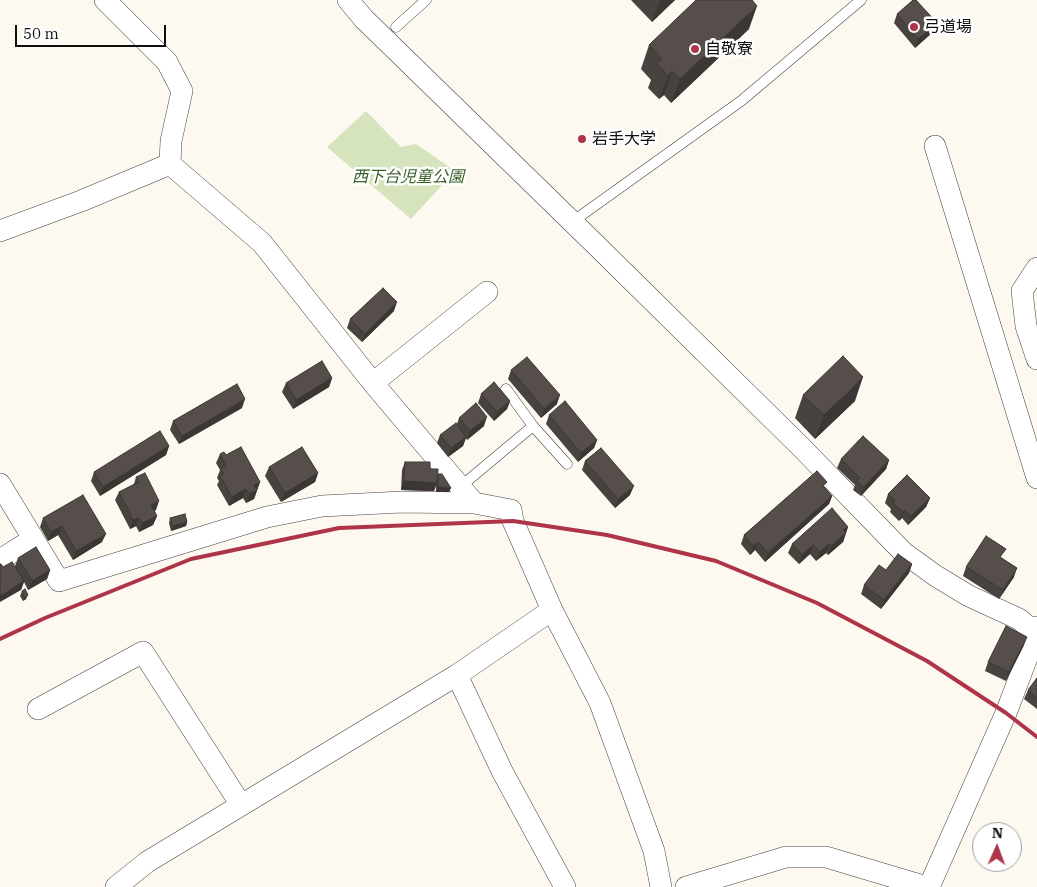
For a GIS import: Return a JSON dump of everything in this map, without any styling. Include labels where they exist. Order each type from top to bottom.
[{"type":"street","points":[[106,0],[167,62],[182,91],[171,141],[170,164]]},
{"type":"street","points":[[348,0],[364,19],[794,440],[904,553],[936,576],[969,596],[1019,619],[1037,631],[1006,713],[928,887],[826,857],[786,857],[686,887]]},
{"type":"street","points":[[936,146],[1037,478]]},
{"type":"street","points":[[0,231],[170,164]]},
{"type":"street","points":[[170,164],[262,243],[373,383],[474,503]]},
{"type":"street","points":[[1037,268],[1022,291],[1026,326],[1037,359]]},
{"type":"street","points":[[373,383],[487,292]]},
{"type":"street","points":[[0,484],[59,581],[267,517],[322,506],[402,502],[474,503],[511,510],[513,521],[552,610],[600,703],[654,851],[662,887]]},
{"type":"street","points":[[0,560],[33,539]]},
{"type":"street","points":[[116,887],[147,862],[457,675],[552,610]]},
{"type":"street","points":[[38,709],[143,652],[241,805]]},
{"type":"street","points":[[457,675],[502,771],[565,887]]},
{"type":"lane","points":[[396,27],[426,0]]},
{"type":"lane","points":[[572,222],[741,101],[855,2]]},
{"type":"lane","points":[[506,390],[533,426],[568,464]]},
{"type":"lane","points":[[460,486],[533,426]]},
{"type":"green space","name":"西下台児童公園","points":[[366,111],[401,147],[416,144],[455,171],[411,219],[327,147]]},
{"type":"building","name":"自敬寮","points":[[696,0],[752,0],[757,6],[680,79],[672,71],[668,76],[657,64],[662,59],[649,45]]},
{"type":"building","points":[[913,0],[916,0],[937,23],[918,39],[897,14]]},
{"type":"building","points":[[383,288],[397,302],[365,334],[350,319]]},
{"type":"building","points":[[843,356],[863,377],[824,415],[803,395]]},
{"type":"building","points":[[527,357],[560,395],[544,409],[511,370]]},
{"type":"building","points":[[322,361],[332,378],[296,400],[286,383]]},
{"type":"building","points":[[494,382],[510,401],[497,412],[481,394]]},
{"type":"building","points":[[237,384],[245,399],[182,436],[173,421]]},
{"type":"building","points":[[565,401],[597,440],[581,453],[549,415]]},
{"type":"building","points":[[476,403],[487,417],[470,431],[459,418]]},
{"type":"building","points":[[456,423],[466,437],[451,448],[440,435]]},
{"type":"building","points":[[160,431],[169,446],[103,487],[94,472]]},
{"type":"building","points":[[863,436],[889,460],[864,487],[856,481],[860,478],[841,459]]},
{"type":"building","points":[[241,447],[260,482],[254,485],[257,490],[249,494],[246,489],[232,497],[220,476],[224,474],[221,469],[226,466],[220,454],[224,452],[226,455]]},
{"type":"building","points":[[302,447],[318,473],[285,493],[269,467]]},
{"type":"building","points":[[601,448],[634,486],[618,499],[585,461]]},
{"type":"building","points":[[405,462],[430,462],[430,469],[438,469],[437,483],[404,481]]},
{"type":"building","points":[[817,471],[827,482],[823,486],[832,496],[768,553],[758,542],[753,546],[744,535]]},
{"type":"building","points":[[145,473],[159,501],[151,505],[157,516],[142,523],[139,518],[133,520],[119,492],[139,482],[136,477]]},
{"type":"building","points":[[438,474],[442,474],[451,488],[438,487]]},
{"type":"building","points":[[907,475],[930,498],[911,516],[893,503],[895,501],[888,494]]},
{"type":"building","points":[[83,495],[106,534],[76,551],[62,526],[51,532],[43,518]]},
{"type":"building","points":[[832,508],[848,527],[843,530],[846,533],[831,546],[829,544],[820,552],[813,545],[802,555],[792,544]]},
{"type":"building","points":[[185,514],[187,522],[173,526],[170,518]]},
{"type":"building","points":[[986,536],[1006,549],[1000,557],[1017,568],[1003,590],[966,567]]},
{"type":"building","points":[[36,547],[50,570],[32,581],[18,558]]},
{"type":"building","points":[[898,554],[912,564],[884,600],[864,585],[879,565],[886,570]]},
{"type":"building","points":[[12,562],[24,581],[0,596],[0,564],[3,567]]},
{"type":"building","points":[[25,589],[28,595],[25,597],[22,591]]},
{"type":"building","points":[[1006,626],[1027,637],[1009,672],[988,662]]},
{"type":"building","points":[[1037,678],[1037,698],[1028,690]]},
{"type":"railway","points":[[0,639],[45,618],[191,559],[339,528],[513,521],[607,535],[716,561],[817,603],[927,661],[1006,713],[1037,737]]},
{"type":"place","name":"弓道場","points":[[914,27]]},
{"type":"place","name":"自敬寮","points":[[695,49]]},
{"type":"place","name":"岩手大学","points":[[582,139]]}]
